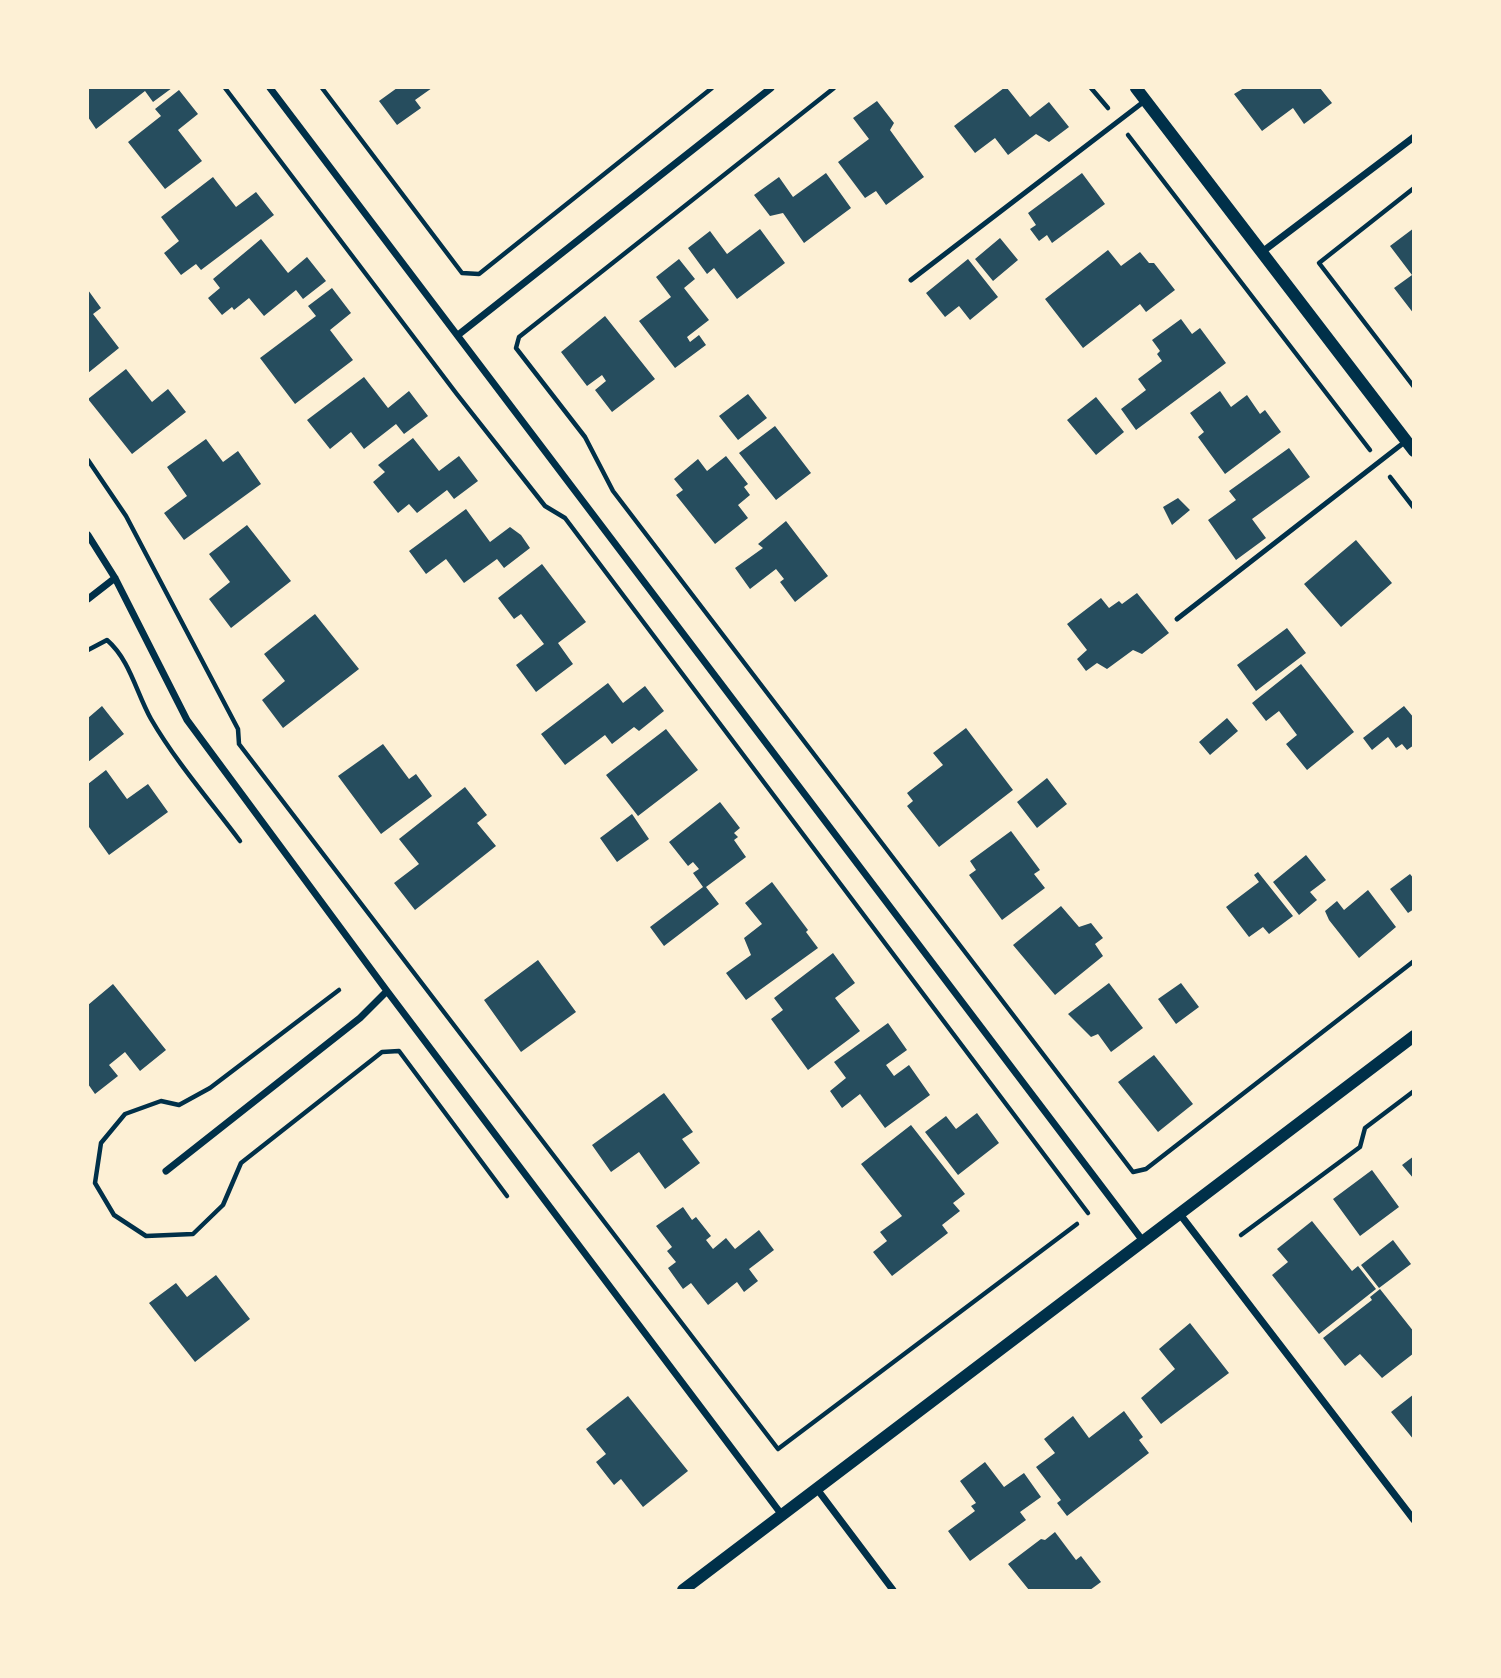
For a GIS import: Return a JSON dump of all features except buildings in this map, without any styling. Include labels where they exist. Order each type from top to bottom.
[{"type":"street","points":[[270,88],[1143,1241]]},
{"type":"street","points":[[458,335],[771,88]]},
{"type":"street","points":[[1136,88],[1410,446]]},
{"type":"street","points":[[1262,252],[1413,137]]},
{"type":"street","points":[[88,535],[115,578],[187,720],[387,991],[782,1515]]},
{"type":"street","points":[[88,598],[115,578]]},
{"type":"street","points":[[166,1171],[360,1018],[387,991]]},
{"type":"street","points":[[683,1591],[1413,1036]]},
{"type":"street","points":[[1179,1213],[1413,1520]]},
{"type":"street","points":[[817,1489],[893,1591]]},
{"type":"lane","points":[[911,280],[1146,100]]},
{"type":"lane","points":[[1177,618],[1379,462],[1410,446]]},
{"type":"path","points":[[225,88],[545,506],[565,518],[1088,1213]]},
{"type":"path","points":[[322,88],[462,273],[479,274],[712,88]]},
{"type":"path","points":[[834,88],[519,337],[516,348],[585,437],[613,491],[1133,1172],[1146,1169],[1413,961]]},
{"type":"path","points":[[1091,88],[1413,508]]},
{"type":"path","points":[[1413,188],[1319,263],[1413,387]]},
{"type":"path","points":[[88,460],[126,516],[238,729],[239,744],[778,1449],[1077,1224]]},
{"type":"path","points":[[88,650],[107,640],[119,651],[151,719],[240,841]]},
{"type":"path","points":[[339,990],[210,1088],[178,1105],[161,1101],[125,1114],[102,1143],[95,1183],[114,1215],[146,1236],[192,1234],[223,1205],[241,1163],[382,1052],[399,1051],[507,1196]]},
{"type":"path","points":[[1241,1235],[1360,1147],[1365,1128],[1413,1091]]}]
